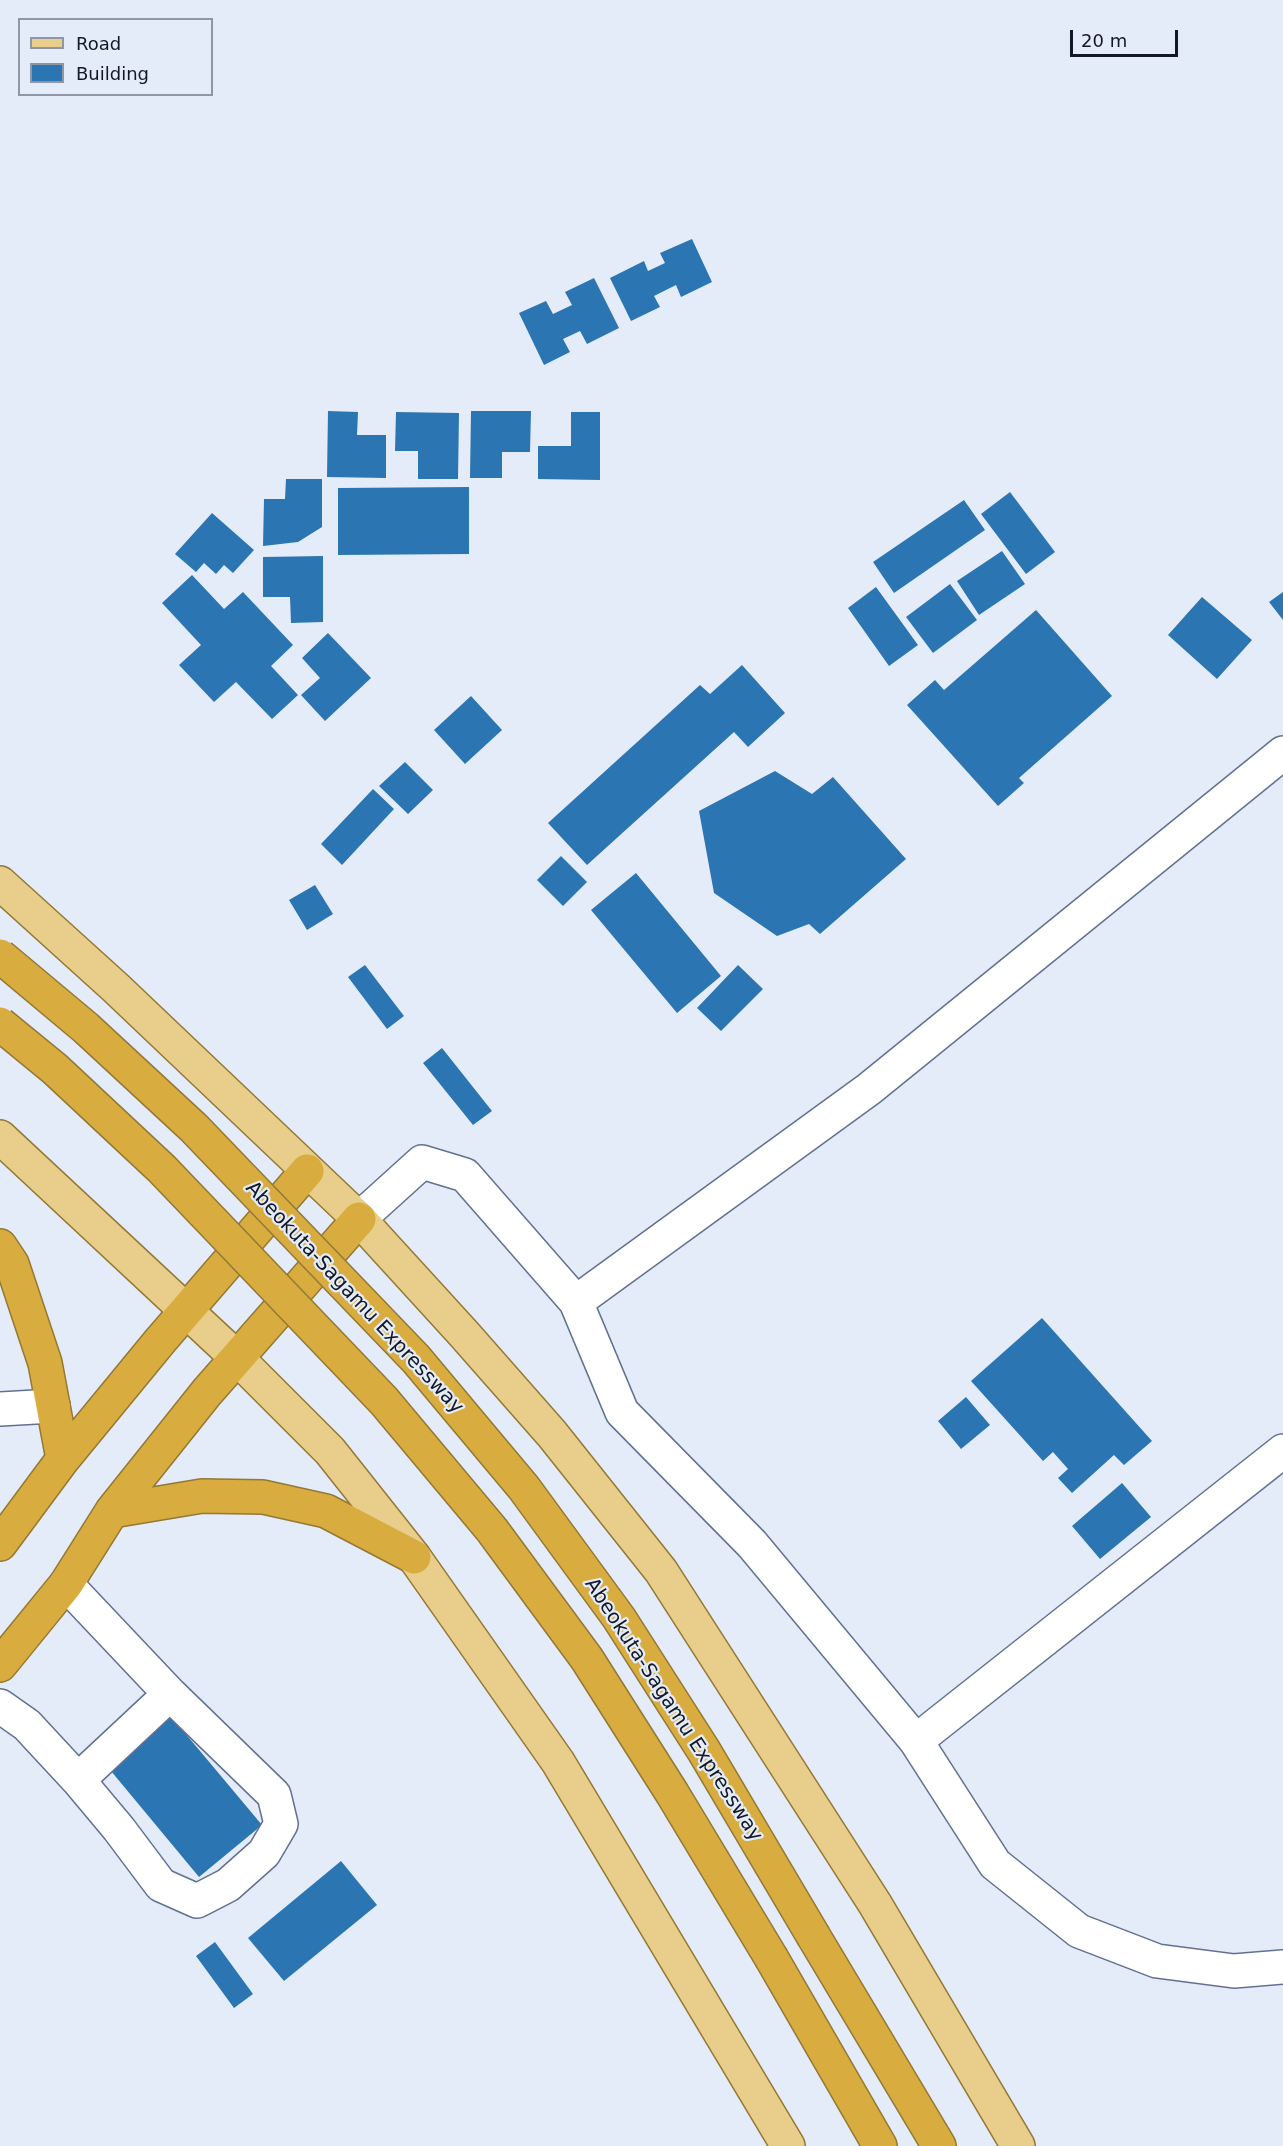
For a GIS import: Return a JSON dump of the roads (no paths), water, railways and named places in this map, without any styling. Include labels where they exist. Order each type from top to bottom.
[{"type":"highway","name":"Abeokuta-Sagamu Expressway","points":[[0,956],[86,1028],[194,1128],[416,1359],[524,1488],[619,1618],[704,1751],[939,2146]]},
{"type":"highway","points":[[0,1024],[55,1070],[162,1169],[384,1401],[492,1530],[587,1659],[672,1793],[772,1959],[880,2146]]},
{"type":"highway","points":[[0,1544],[63,1459],[186,1311],[307,1171]]},
{"type":"highway","points":[[0,1665],[66,1584],[111,1511],[237,1358],[358,1219]]},
{"type":"highway","points":[[0,1246],[12,1264],[45,1363],[63,1459]]},
{"type":"highway","points":[[111,1511],[202,1496],[262,1497],[326,1511],[414,1557]]},
{"type":"main road","points":[[0,883],[116,988],[358,1219],[552,1434],[661,1571],[875,1904],[1018,2146]]},
{"type":"main road","points":[[0,1137],[237,1358],[330,1451],[414,1557],[558,1762],[788,2146]]},
{"type":"street","points":[[576,1302],[869,1089],[1283,753]]},
{"type":"street","points":[[358,1219],[422,1162],[465,1175],[576,1302],[622,1412],[752,1544],[916,1740],[995,1864],[1079,1931],[1157,1961],[1234,1971],[1283,1967]]},
{"type":"street","points":[[0,1409],[53,1406]]},
{"type":"street","points":[[916,1740],[1283,1451]]},
{"type":"street","points":[[0,1706],[27,1725],[78,1780],[161,1885],[197,1901],[228,1885],[264,1853],[281,1824],[274,1795],[170,1694],[66,1584]]},
{"type":"street","points":[[78,1780],[170,1694]]}]
